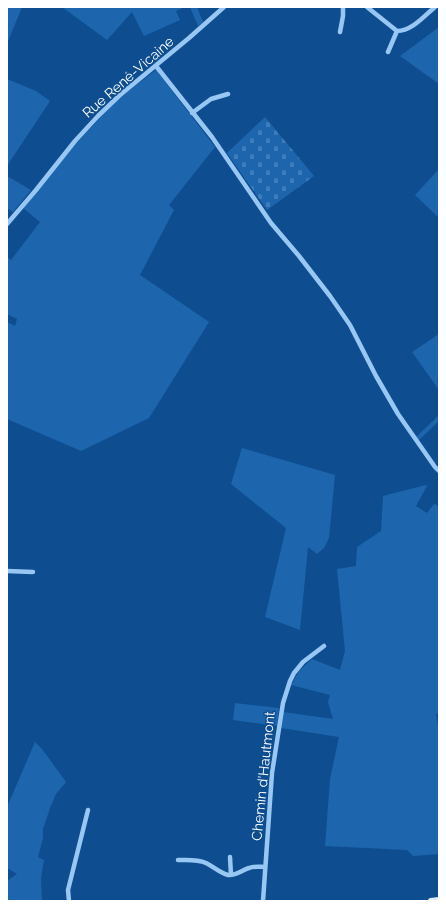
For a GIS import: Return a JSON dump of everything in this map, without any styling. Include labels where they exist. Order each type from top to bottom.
[{"type":"main road","points":[[431,901],[439,900]]},
{"type":"street","name":"Rue René-Vicaine","points":[[7,224],[85,129],[120,95],[224,7]]},
{"type":"street","points":[[340,32],[343,7]]},
{"type":"street","points":[[367,7],[397,31],[407,30],[435,7]]},
{"type":"street","points":[[388,52],[397,31]]},
{"type":"street","points":[[156,66],[212,137],[271,223],[318,279],[346,319],[398,414],[439,471]]},
{"type":"street","points":[[192,113],[211,99],[228,94]]},
{"type":"street","points":[[7,571],[33,572]]},
{"type":"street","name":"Chemin d'Hautmont","points":[[263,901],[272,773],[283,703],[294,673],[303,662],[324,646]]},
{"type":"street","points":[[69,901],[68,890],[88,810]]},
{"type":"street","points":[[230,857],[231,875]]},
{"type":"street","points":[[178,860],[200,861],[222,873],[231,875],[235,875],[250,868],[265,867]]},
{"type":"green space","points":[[7,7],[22,7],[7,44]]},
{"type":"green space","points":[[62,7],[185,7],[176,11],[180,20],[144,36],[132,12],[107,40]]},
{"type":"green space","points":[[190,7],[197,7],[203,22],[198,26]]},
{"type":"green space","points":[[439,27],[439,84],[400,56]]},
{"type":"green space","points":[[156,70],[215,147],[169,205],[174,210],[140,275],[209,322],[149,418],[81,451],[7,419],[7,322],[15,326],[17,319],[7,314],[7,257],[11,260],[40,222],[23,208],[99,119],[122,97]]},
{"type":"green space","points":[[7,79],[36,91],[50,101],[7,166]]},
{"type":"green space","points":[[265,117],[314,176],[267,210],[227,153]]},
{"type":"green space","points":[[439,169],[439,218],[415,195]]},
{"type":"green space","points":[[7,176],[31,190],[13,212],[7,208]]},
{"type":"green space","points":[[439,334],[439,390],[412,352]]},
{"type":"green space","points":[[439,415],[439,421],[419,440],[416,437]]},
{"type":"green space","points":[[242,448],[335,475],[329,538],[324,548],[317,554],[308,547],[300,630],[265,617],[286,528],[231,484]]},
{"type":"green space","points":[[427,486],[416,506],[427,513],[434,504],[439,506],[439,713],[436,714],[439,733],[439,854],[413,856],[407,850],[325,846],[330,779],[339,737],[281,728],[283,712],[333,719],[328,702],[330,695],[291,685],[299,671],[312,659],[340,670],[345,651],[337,569],[356,566],[357,547],[381,531],[383,496]]},
{"type":"green space","points":[[235,703],[279,708],[277,726],[233,720]]},
{"type":"green space","points":[[35,742],[42,749],[66,782],[56,794],[43,829],[43,838],[38,857],[44,860],[41,878],[42,901],[7,901],[7,881],[17,874],[7,868],[7,807]]}]
